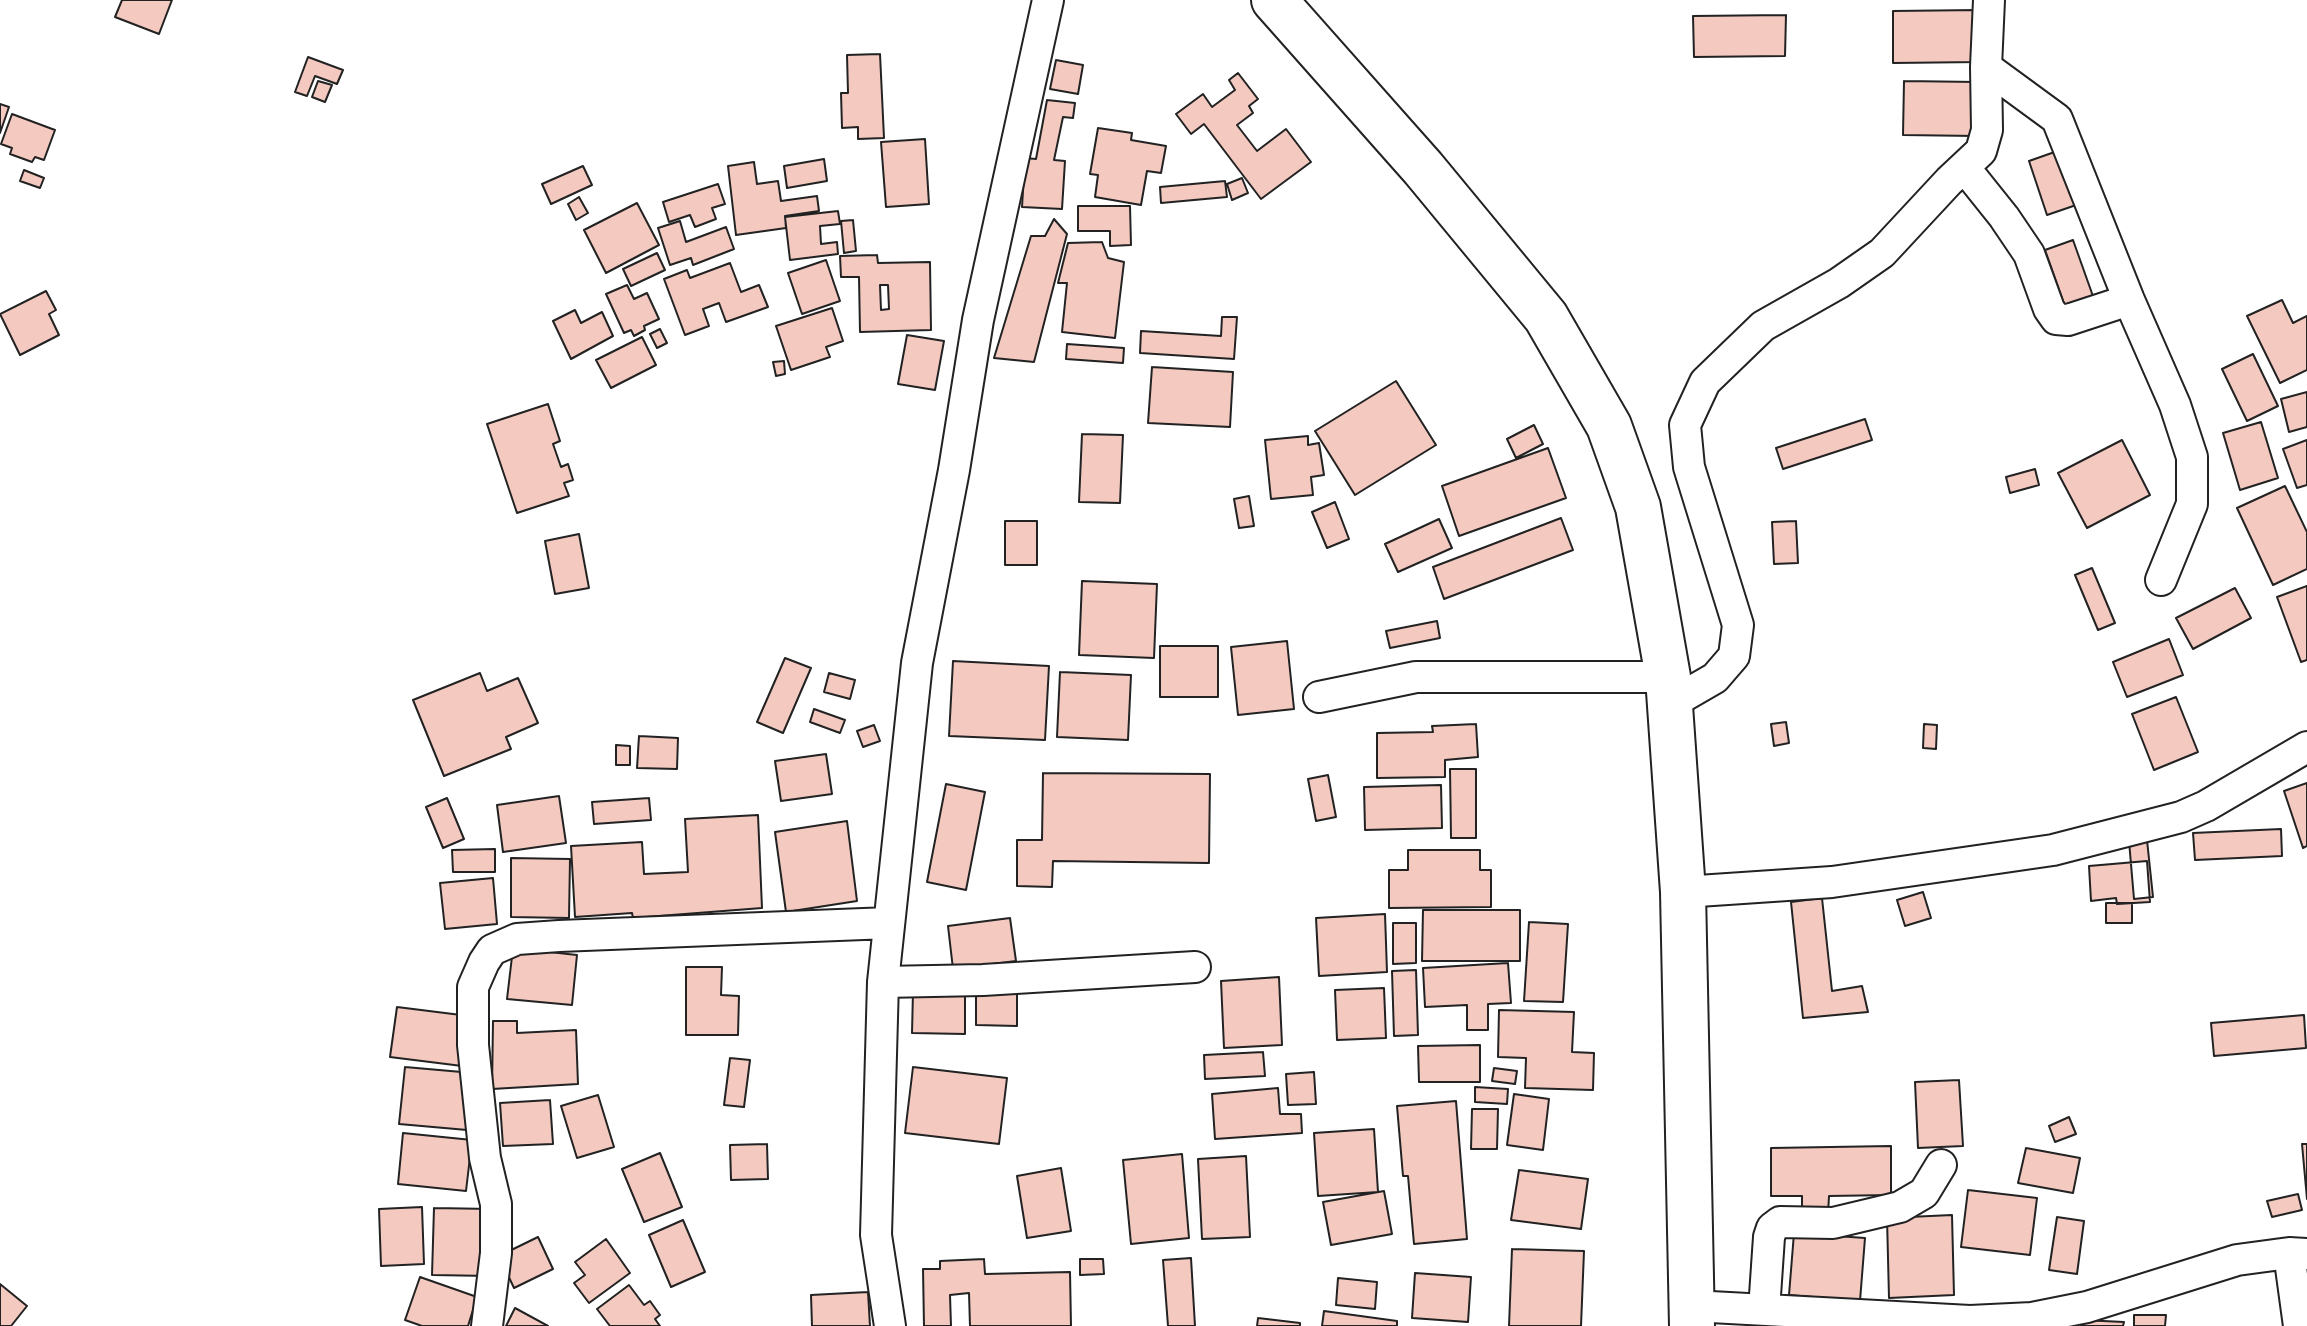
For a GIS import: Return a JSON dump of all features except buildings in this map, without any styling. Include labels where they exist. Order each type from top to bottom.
[{"type":"main road","points":[[1274,0],[1423,168],[1546,317],[1609,426],[1638,507],[1669,691],[1683,892],[1692,1316]]},
{"type":"street","points":[[890,1326],[876,1235],[883,982],[917,663],[954,470],[978,320],[1048,0]]},
{"type":"street","points":[[1319,697],[1416,677],[1669,691],[1715,678],[1734,656],[1738,625],[1689,467],[1685,425],[1705,382],[1763,326],[1839,283],[1882,253],[1981,151],[1987,130],[1989,0]]},
{"type":"street","points":[[1986,67],[2057,119],[2129,300],[2175,405],[2192,457],[2192,504],[2161,580]]},
{"type":"street","points":[[1964,167],[2029,254],[2049,309],[2056,319],[2068,320],[2129,300]]},
{"type":"street","points":[[1683,892],[1832,882],[2053,850],[2181,817],[2307,747]]},
{"type":"street","points":[[487,1326],[496,1253],[496,1204],[485,1158],[473,1045],[473,987],[492,950],[517,939],[559,936],[889,923]]},
{"type":"street","points":[[883,982],[983,980],[1195,967]]},
{"type":"street","points":[[1764,1310],[1772,1228],[1780,1222],[1833,1223],[1891,1210],[1924,1193],[1941,1165]]},
{"type":"street","points":[[1692,1316],[1764,1310],[1970,1321],[2032,1318],[2087,1307],[2237,1260],[2298,1253],[2299,1326]]}]
